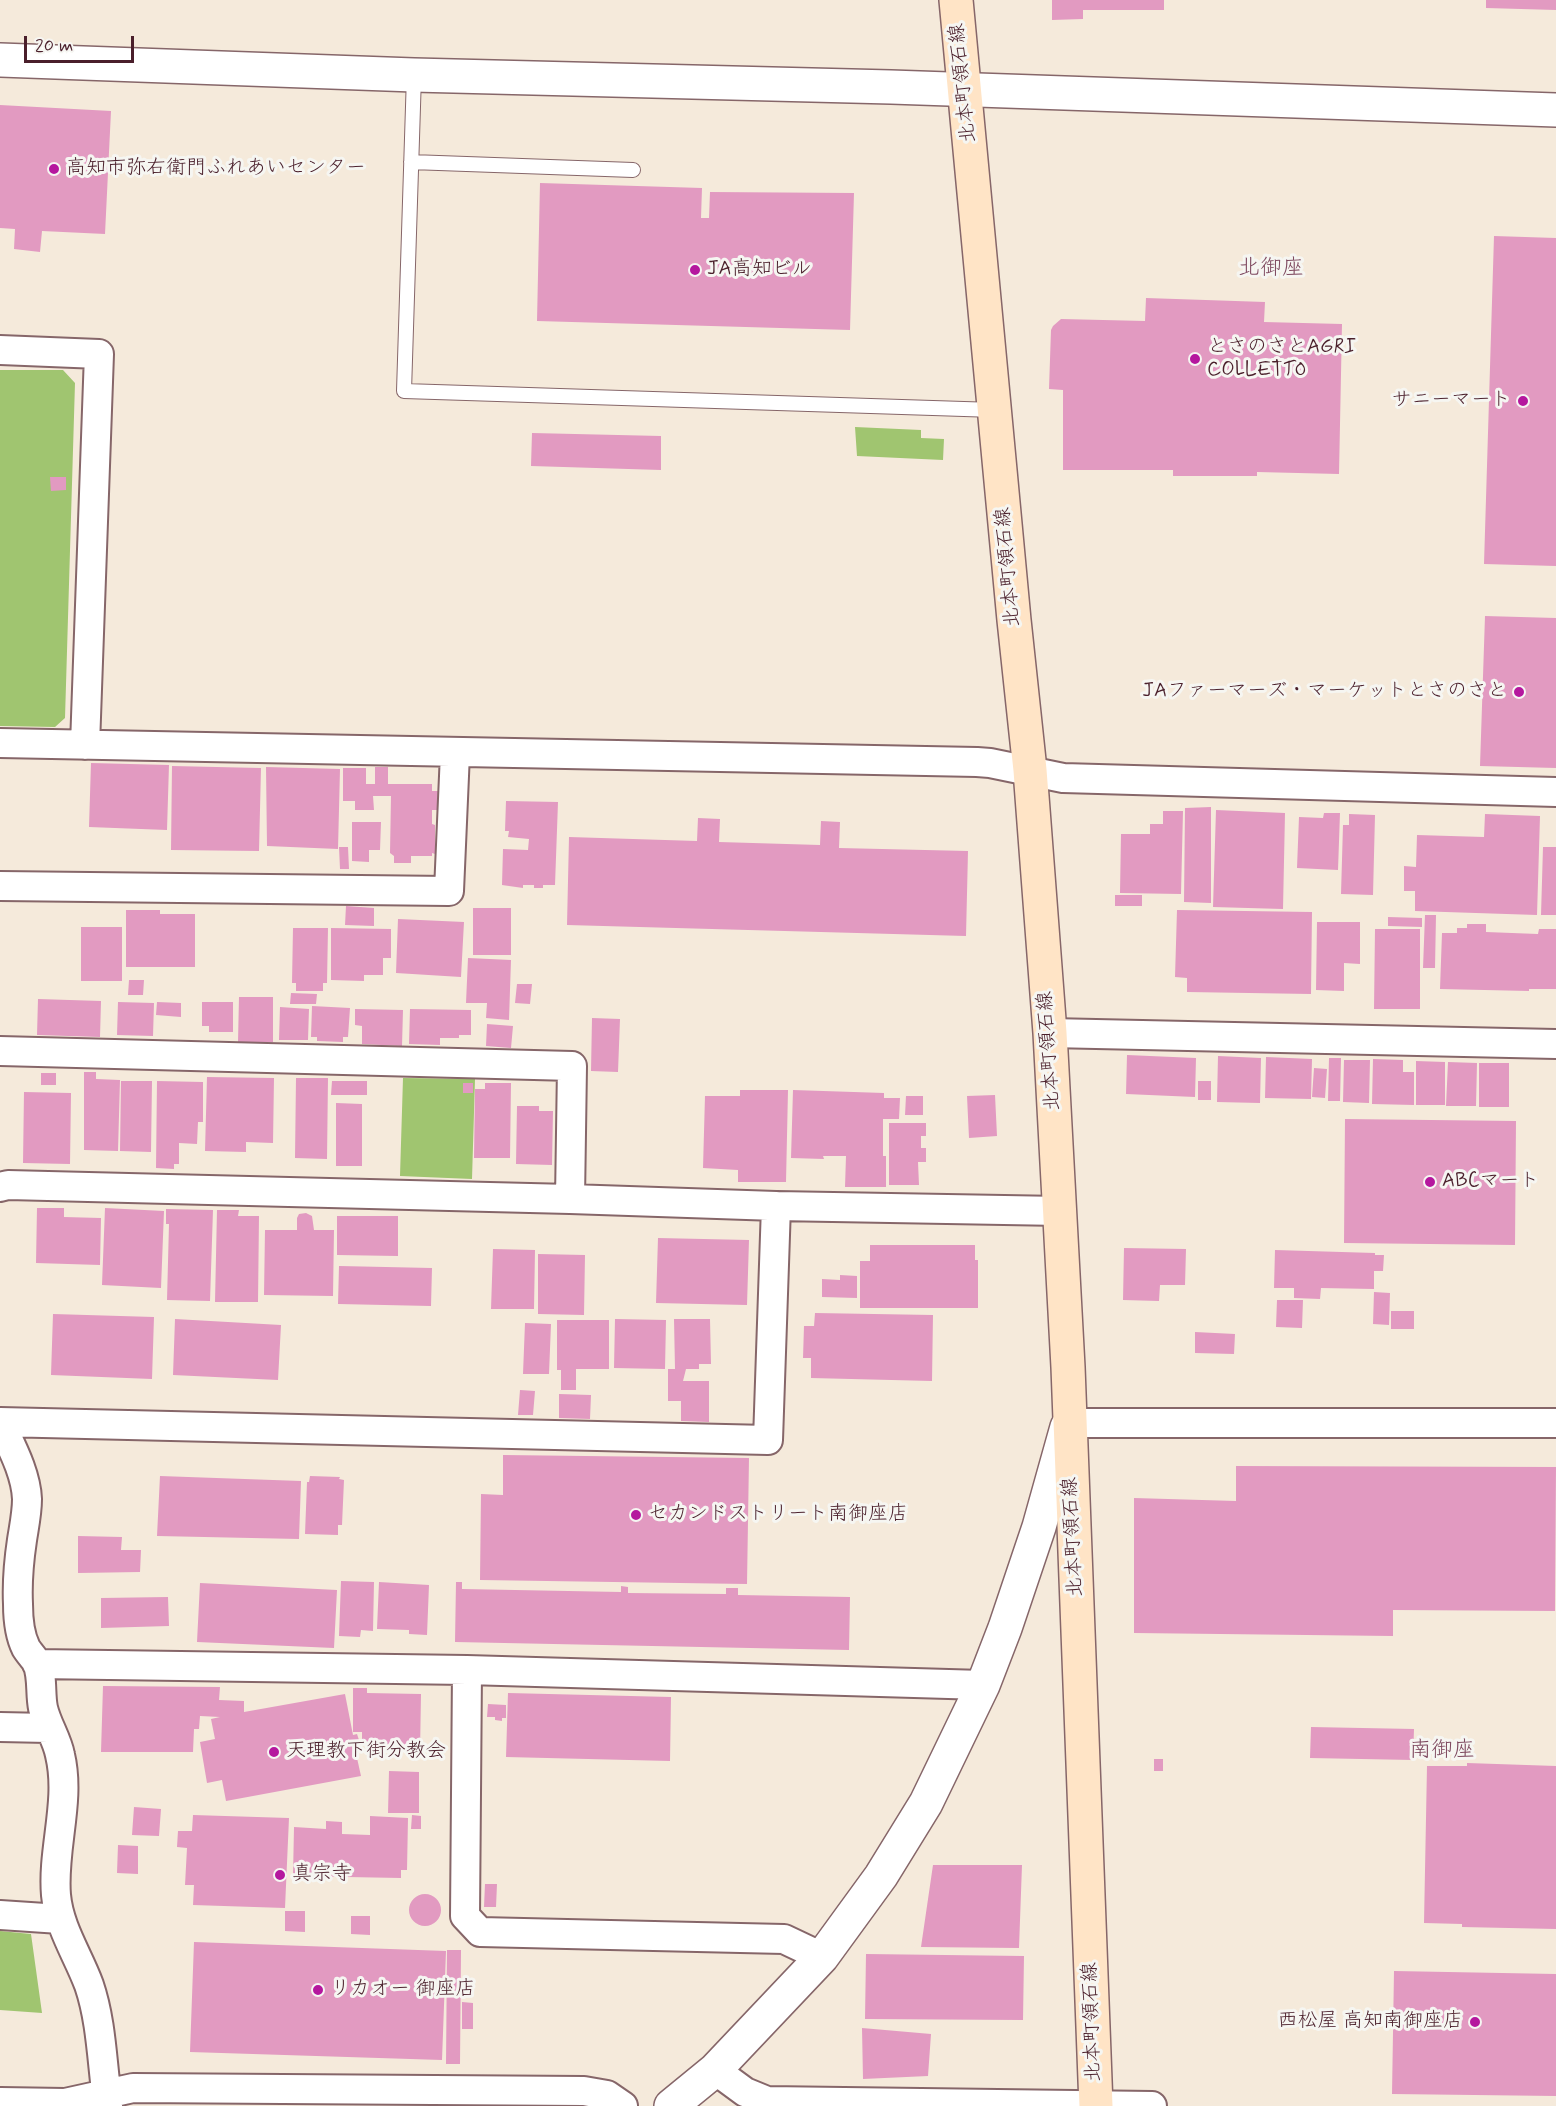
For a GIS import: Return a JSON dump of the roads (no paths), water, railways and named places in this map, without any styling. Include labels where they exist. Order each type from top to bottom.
[{"type":"main road","name":"北本町領石線","points":[[956,0],[1030,770],[1050,1033],[1079,1639],[1096,2106]]},
{"type":"street","points":[[0,60],[1556,110]]},
{"type":"street","points":[[0,350],[99,354],[85,745]]},
{"type":"street","points":[[0,742],[977,762],[1030,770],[1063,778],[1556,792]]},
{"type":"street","points":[[0,886],[449,891],[455,753]]},
{"type":"street","points":[[1050,1033],[1556,1044]]},
{"type":"street","points":[[0,1051],[572,1066],[570,1199]]},
{"type":"street","points":[[0,1187],[1060,1211]]},
{"type":"street","points":[[107,2100],[94,2005],[82,1969],[60,1919],[56,1896],[55,1860],[63,1782],[60,1754],[48,1728],[37,1664],[26,1647],[21,1631],[11,1540],[27,1499],[25,1484],[15,1455],[0,1422],[768,1440],[776,1206]]},
{"type":"street","points":[[671,2106],[715,2070],[822,1957],[881,1876],[926,1803],[982,1685],[1005,1628],[1028,1561],[1069,1423],[1556,1423]]},
{"type":"street","points":[[37,1664],[467,1670],[982,1685]]},
{"type":"street","points":[[467,1670],[465,1916],[480,1932],[784,1939],[822,1957]]},
{"type":"street","points":[[0,1727],[48,1728]]},
{"type":"street","points":[[0,1915],[60,1919]]},
{"type":"street","points":[[715,2070],[746,2092],[767,2101],[1152,2106]]},
{"type":"street","points":[[0,2102],[53,2104],[107,2100],[133,2088],[584,2091],[607,2095],[622,2106]]},
{"type":"lane","points":[[414,75],[404,391],[995,410]]},
{"type":"lane","points":[[411,162],[633,170]]},
{"type":"place","name":"高知市弥右衛門ふれあいセンター","points":[[54,169]]},
{"type":"place","name":"JA高知ビル","points":[[695,270]]},
{"type":"place","name":"とさのさとAGRI COLLETTO","points":[[1195,359]]},
{"type":"place","name":"サニーマート","points":[[1523,401]]},
{"type":"place","name":"JAファーマーズ・マーケットとさのさと","points":[[1519,692]]},
{"type":"place","name":"ABCマート","points":[[1430,1182]]},
{"type":"place","name":"セカンドストリート南御座店","points":[[636,1515]]},
{"type":"place","name":"天理教下街分教会","points":[[274,1752]]},
{"type":"place","name":"真宗寺","points":[[280,1875]]},
{"type":"place","name":"リカオー 御座店","points":[[318,1990]]},
{"type":"place","name":"西松屋 高知南御座店","points":[[1475,2022]]},
{"type":"district","name":"北御座","points":[[1271,269]]},
{"type":"district","name":"南御座","points":[[1442,1751]]}]
